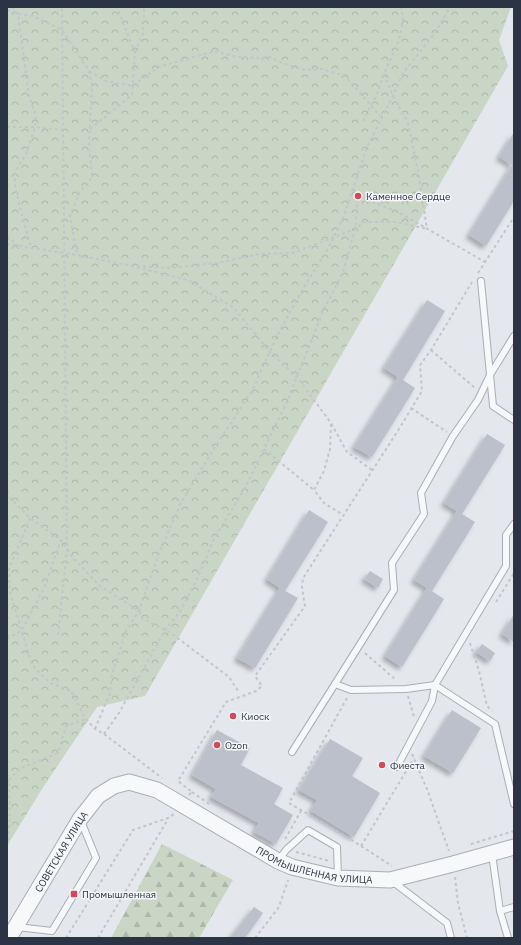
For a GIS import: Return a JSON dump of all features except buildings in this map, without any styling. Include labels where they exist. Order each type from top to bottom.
[{"type":"street","name":"ПРОМЫШЛЕННАЯ УЛИЦА","points":[[129,782],[157,790],[183,806],[282,856],[292,867],[338,878],[453,864],[514,847]]},
{"type":"street","name":"СОВЕТСКАЯ УЛИЦА","points":[[12,932],[80,819],[98,796],[114,786],[129,782]]},
{"type":"lane","points":[[481,281],[493,406],[514,420]]},
{"type":"lane","points":[[292,752],[394,590],[392,563],[424,514],[420,493],[453,436],[478,400],[490,375],[514,336]]},
{"type":"lane","points":[[397,767],[432,701],[435,685],[506,566],[506,535],[514,524]]},
{"type":"lane","points":[[335,684],[352,690],[406,689],[435,685],[495,724],[514,804]]},
{"type":"lane","points":[[12,932],[52,931],[56,925],[96,858],[80,819]]},
{"type":"lane","points":[[282,856],[308,830],[337,847],[338,878]]},
{"type":"lane","points":[[492,853],[500,911],[508,938]]},
{"type":"lane","points":[[388,873],[447,923],[451,938]]},
{"type":"lane","points":[[500,911],[514,907]]},
{"type":"path","points":[[12,7],[18,14],[29,96],[36,116],[35,127],[26,154],[15,172],[15,186],[31,248]]},
{"type":"path","points":[[58,635],[67,550],[62,7]]},
{"type":"path","points":[[117,7],[135,53]]},
{"type":"path","points":[[90,129],[132,95],[135,53],[143,34],[144,7]]},
{"type":"path","points":[[363,121],[376,96],[399,40],[403,20],[402,7]]},
{"type":"path","points":[[95,729],[110,693],[112,674],[126,631],[139,611],[159,553],[181,504],[215,447],[252,391],[270,352],[304,287],[333,238],[343,218],[367,147],[404,73],[435,33],[450,7]]},
{"type":"path","points":[[7,10],[18,14],[32,16],[62,30],[90,71],[106,81],[133,86],[158,67],[215,51],[236,57],[270,57],[282,63],[305,70],[322,69],[345,76],[382,118]]},
{"type":"path","points":[[77,255],[70,216],[79,194],[92,177],[89,143],[92,85],[90,71]]},
{"type":"path","points":[[384,74],[393,96],[408,124],[419,177],[427,229]]},
{"type":"path","points":[[7,127],[35,127],[62,130]]},
{"type":"path","points":[[353,189],[358,196],[400,213],[485,262]]},
{"type":"path","points":[[104,734],[119,713],[165,630],[181,610],[198,577],[214,539],[246,486],[286,404],[324,309],[343,272],[355,229],[358,196]]},
{"type":"path","points":[[478,273],[514,217]]},
{"type":"path","points":[[131,266],[170,268],[217,263],[259,254],[293,252],[355,229],[364,222],[396,222],[427,229]]},
{"type":"path","points":[[7,236],[19,246]]},
{"type":"path","points":[[7,244],[64,252],[188,280],[228,304],[234,308],[270,352],[297,377],[331,422],[347,452],[372,470]]},
{"type":"path","points":[[66,938],[133,830],[168,818],[183,806],[192,792],[178,781],[226,702],[256,691],[262,686],[255,676],[305,606],[302,587],[303,578],[422,390],[420,365],[431,350],[474,279]]},
{"type":"path","points":[[431,350],[481,393]]},
{"type":"path","points":[[411,408],[453,436]]},
{"type":"path","points":[[314,490],[324,471],[330,449],[331,422]]},
{"type":"path","points":[[264,449],[314,490],[324,503],[343,515]]},
{"type":"path","points":[[7,492],[11,499],[30,518],[61,540],[73,558],[100,586],[139,611],[142,618],[165,630],[229,677],[238,691]]},
{"type":"path","points":[[30,518],[9,569],[10,592],[32,665],[50,683],[71,691],[86,719],[95,729],[104,734],[167,781]]},
{"type":"path","points":[[7,639],[22,630],[44,588],[61,540]]},
{"type":"path","points":[[494,605],[514,573]]},
{"type":"path","points":[[470,643],[479,671],[487,706],[492,711]]},
{"type":"path","points":[[358,646],[387,672]]},
{"type":"path","points":[[406,689],[417,729]]},
{"type":"path","points":[[352,690],[289,803],[392,866],[388,873]]},
{"type":"path","points":[[7,784],[18,769],[58,753],[66,726],[86,719]]},
{"type":"path","points":[[408,746],[427,789]]},
{"type":"path","points":[[361,846],[414,758]]},
{"type":"path","points":[[7,774],[9,780],[10,818],[7,846]]},
{"type":"path","points":[[301,810],[279,848],[282,856],[335,862]]},
{"type":"path","points":[[98,938],[168,818]]},
{"type":"path","points":[[471,844],[514,831]]},
{"type":"path","points":[[442,853],[449,851]]},
{"type":"path","points":[[255,938],[278,907],[292,867]]},
{"type":"green space","points":[[7,7],[511,7],[499,40],[508,66],[145,696],[97,707],[42,789],[7,846]]},
{"type":"green space","points":[[162,844],[233,880],[199,938],[111,938]]},
{"type":"place","name":"Каменное Сердце","points":[[358,196]]},
{"type":"place","name":"Киоск","points":[[233,716]]},
{"type":"place","name":"Ozon","points":[[217,745]]},
{"type":"place","name":"Фиеста","points":[[382,765]]},
{"type":"place","name":"Промышленная","points":[[74,894]]}]
